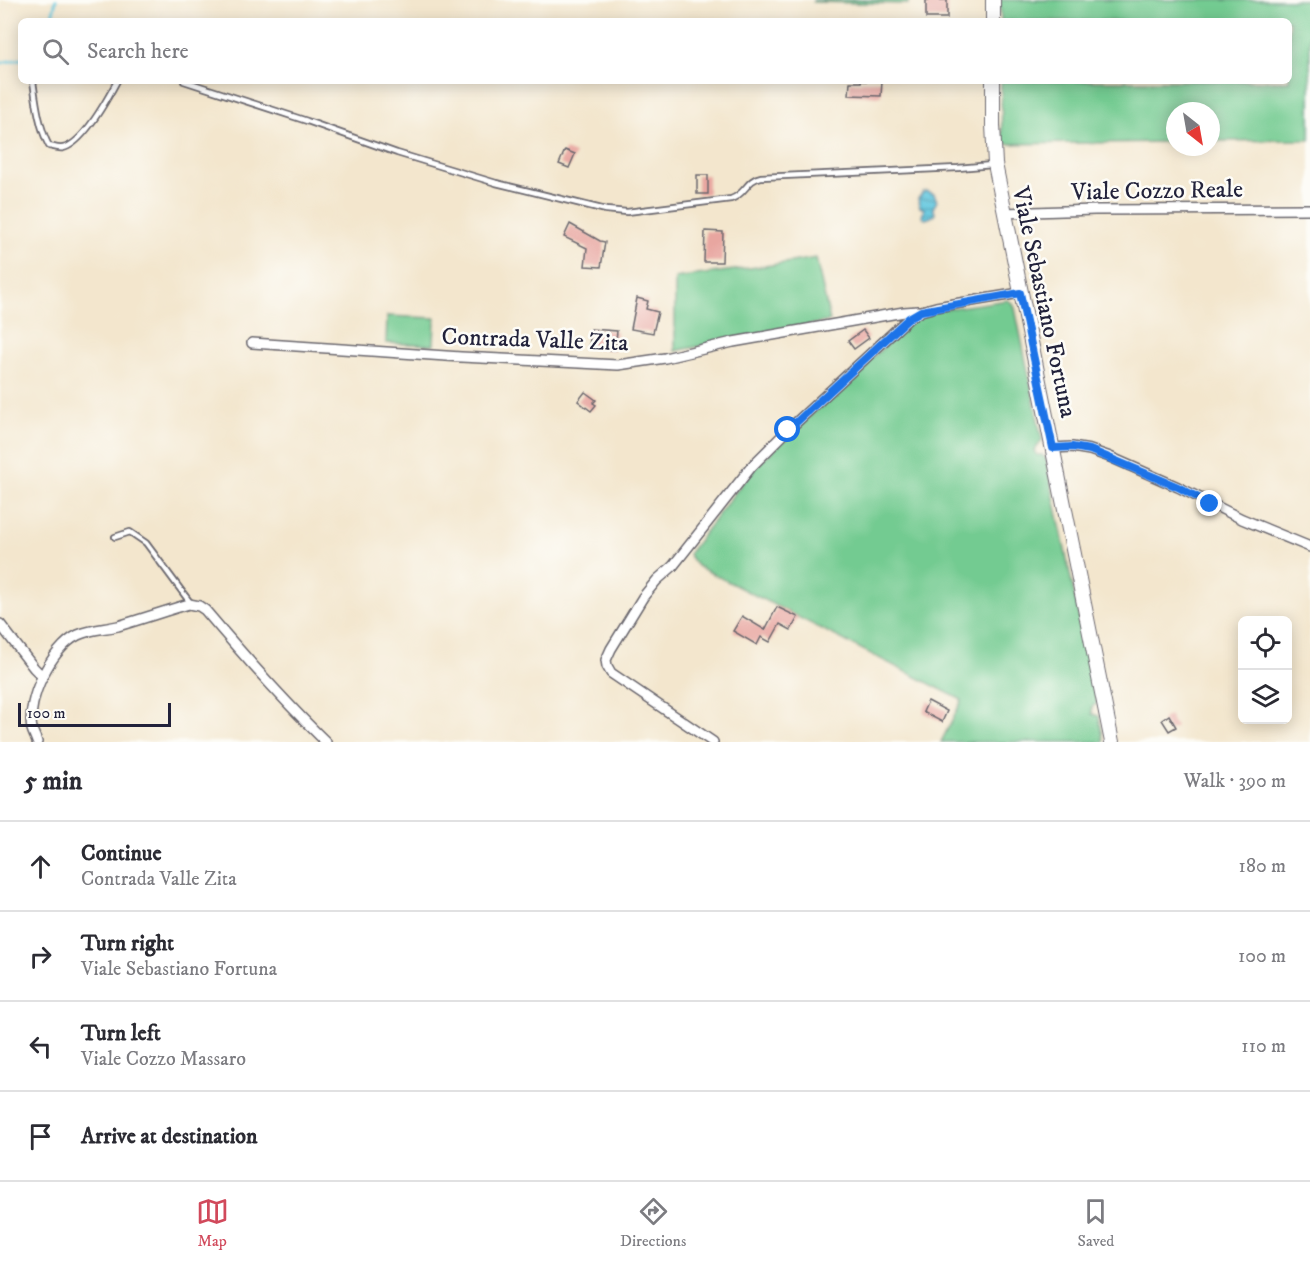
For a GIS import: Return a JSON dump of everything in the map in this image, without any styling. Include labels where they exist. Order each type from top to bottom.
[{"type":"street","points":[[993,0],[993,18]]},
{"type":"street","name":"Viale Sebastiano Fortuna","points":[[993,84],[995,164],[1112,742]]},
{"type":"street","name":"Viale Cozzo Reale","points":[[1004,213],[1095,210],[1310,209]]},
{"type":"street","name":"Contrada Valle Zita","points":[[252,343],[618,365],[665,358],[744,340],[1020,293]]},
{"type":"street","name":"Contrada Valle Zita","points":[[713,742],[611,673],[606,660],[643,597],[673,566],[752,466],[874,350],[909,318],[921,311]]},
{"type":"street","points":[[1053,448],[1072,447],[1110,457],[1242,519],[1310,547]]},
{"type":"street","points":[[37,742],[32,728],[32,710],[37,688],[42,676],[59,651],[76,636],[85,632],[192,605],[205,610],[261,675],[326,742]]},
{"type":"street","points":[[0,624],[33,668],[42,676]]},
{"type":"lane","points":[[33,84],[45,139],[49,146],[62,148],[69,146],[83,134],[106,103],[116,84]]},
{"type":"lane","points":[[193,84],[408,157],[496,183],[616,211],[627,212],[731,199],[741,194],[750,182],[761,177],[958,168],[995,164]]},
{"type":"lane","points":[[115,537],[130,532],[146,543],[192,605]]},
{"type":"green space","points":[[813,0],[908,0],[908,4],[813,2]]},
{"type":"green space","points":[[1000,0],[1310,0],[1310,140],[1220,141],[1220,102],[1166,102],[1166,142],[1002,144],[1001,84],[1292,84],[1292,18],[1001,18]]},
{"type":"green space","points":[[816,258],[830,321],[675,351],[675,278]]},
{"type":"green space","points":[[1008,300],[1015,308],[1042,440],[1035,450],[1037,455],[1042,455],[1046,459],[1097,703],[1092,707],[1092,714],[1099,716],[1104,742],[941,742],[962,700],[697,566],[689,553],[753,469],[915,318],[931,311]]},
{"type":"green space","points":[[387,316],[435,318],[434,345],[386,343]]},
{"type":"water","points":[[923,192],[934,194],[937,201],[933,208],[934,215],[925,219],[922,217],[924,209],[920,207],[918,199]]},
{"type":"building","points":[[926,0],[947,0],[947,18],[926,18]]},
{"type":"building","points":[[850,84],[882,84],[881,96],[849,95]]},
{"type":"building","points":[[565,150],[575,154],[569,168],[559,164]]},
{"type":"building","points":[[697,175],[708,175],[708,194],[697,194]]},
{"type":"building","points":[[570,224],[605,242],[601,267],[585,266],[587,248],[564,237]]},
{"type":"building","points":[[705,231],[723,232],[722,262],[704,262]]},
{"type":"building","points":[[637,298],[648,301],[646,309],[658,312],[653,333],[631,329]]},
{"type":"building","points":[[591,329],[617,331],[615,350],[589,348]]},
{"type":"building","points":[[863,330],[869,338],[854,349],[848,341]]},
{"type":"building","points":[[585,392],[596,400],[593,403],[596,405],[591,411],[578,401]]},
{"type":"building","points":[[777,607],[798,617],[791,630],[780,624],[770,642],[761,637],[757,645],[733,631],[742,616],[765,630]]},
{"type":"building","points":[[928,701],[947,711],[942,722],[923,712]]},
{"type":"building","points":[[1169,715],[1176,727],[1169,731],[1162,720]]},
{"type":"waterway","points":[[52,18],[56,0]]},
{"type":"waterway","points":[[0,63],[18,60]]},
{"type":"route","points":[[788,430],[909,318],[921,311],[936,307],[1020,293],[1053,448],[1072,447],[1110,457],[1210,504]]}]
